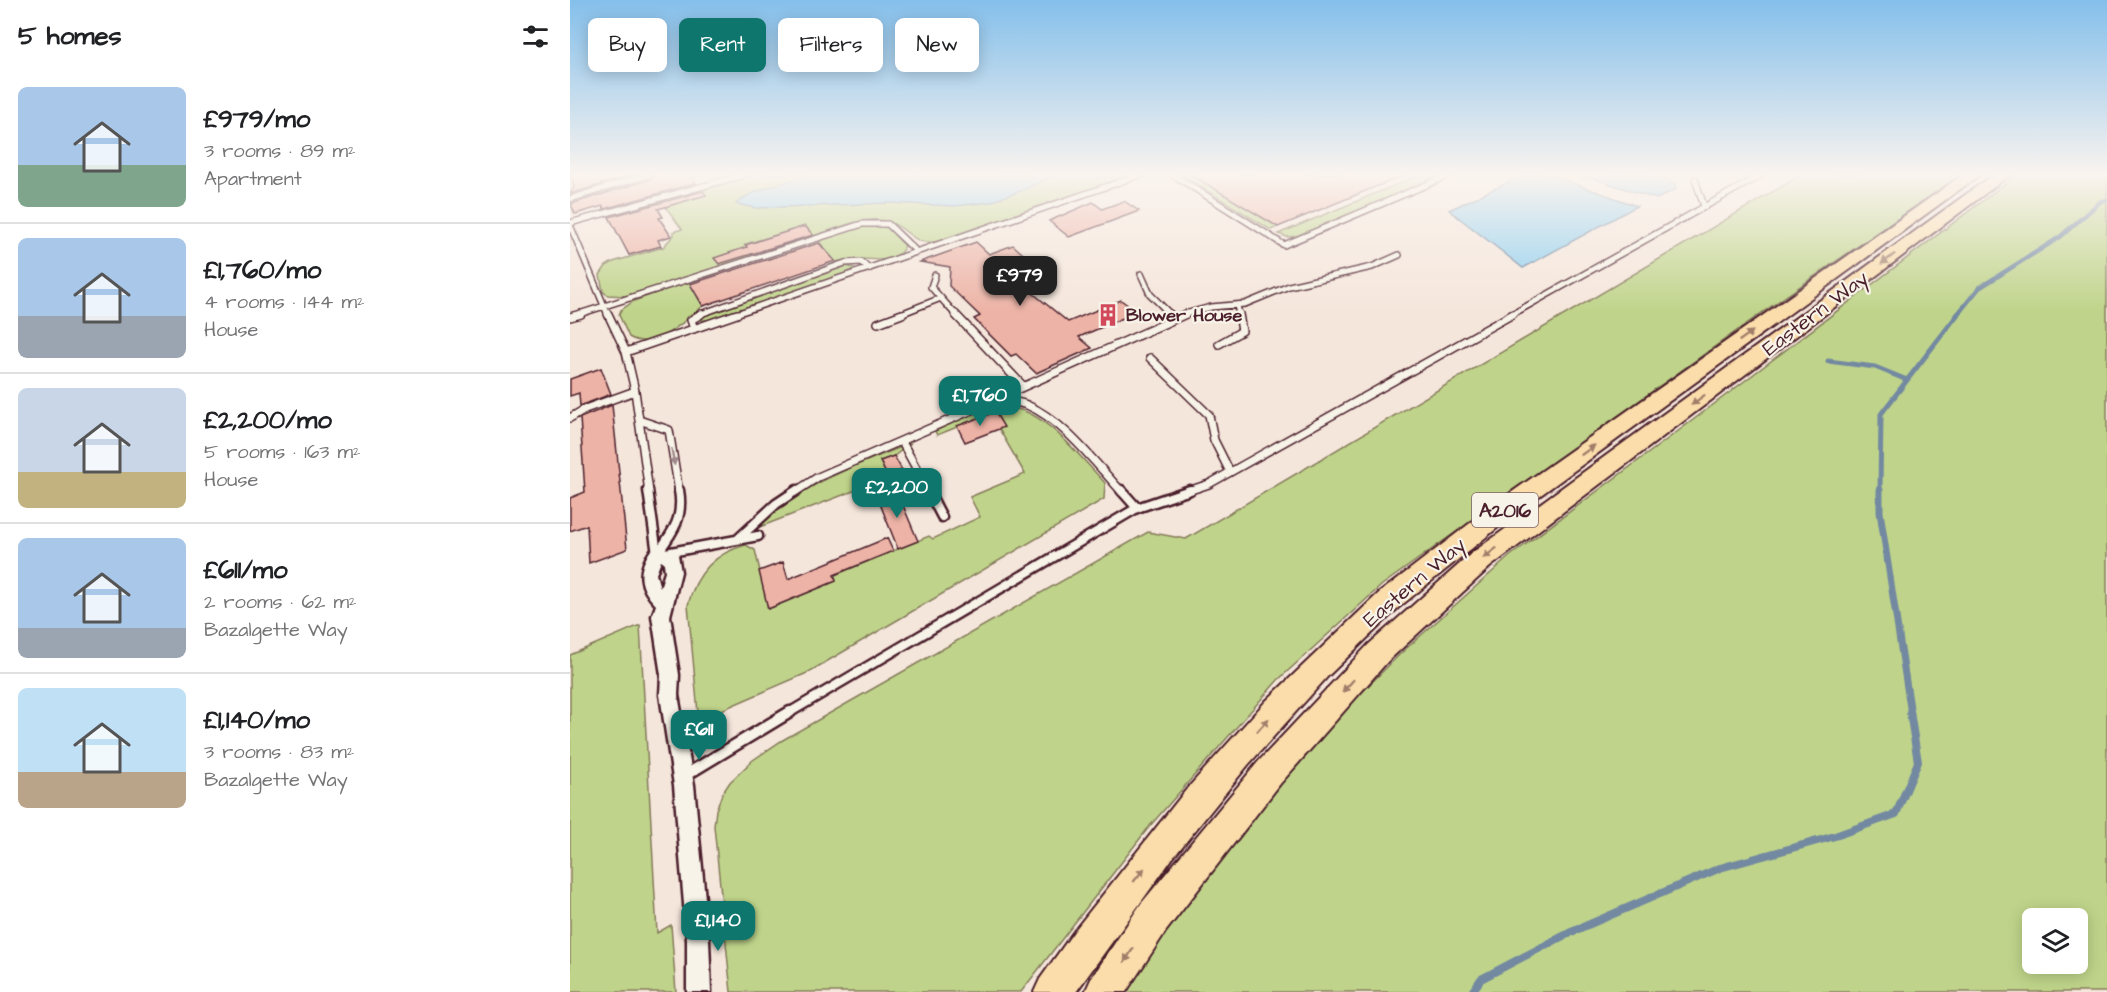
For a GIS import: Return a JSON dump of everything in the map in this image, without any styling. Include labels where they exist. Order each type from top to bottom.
[{"type":"main road","name":"Eastern Way","points":[[1104,992],[1153,918],[1269,773],[1378,653],[1573,476],[1912,220]]},
{"type":"main road","name":"Eastern Way","points":[[1053,992],[1102,920],[1224,768],[1297,688],[1364,622],[1448,552],[1573,476],[1936,220]]},
{"type":"street","points":[[662,609],[650,590],[646,573],[657,555],[672,559],[673,572],[662,609],[670,675],[669,695],[683,776],[698,940],[699,992]]},
{"type":"lane","points":[[626,352],[1009,220]]},
{"type":"lane","points":[[1245,220],[1284,245],[1342,220]]},
{"type":"lane","points":[[683,776],[1137,508],[1209,484],[1679,220]]},
{"type":"lane","points":[[570,224],[626,352],[635,391],[657,555]]},
{"type":"lane","points":[[570,317],[862,224],[888,224],[917,252]]},
{"type":"lane","points":[[739,538],[767,512],[797,489],[818,477],[902,442],[1175,318],[1211,308],[1237,305],[1310,279],[1372,267],[1399,255]]},
{"type":"lane","points":[[694,329],[691,320],[703,312],[845,263],[861,262],[869,268]]},
{"type":"lane","points":[[1141,274],[1146,291],[1154,302],[1175,318]]},
{"type":"lane","points":[[935,275],[931,287],[1023,386]]},
{"type":"lane","points":[[878,323],[941,298]]},
{"type":"lane","points":[[1219,344],[1242,331],[1237,305]]},
{"type":"lane","points":[[1149,358],[1209,415],[1214,440],[1230,472]]},
{"type":"lane","points":[[570,418],[585,409],[635,391]]},
{"type":"lane","points":[[986,404],[1011,401],[1038,410],[1055,424],[1137,508]]},
{"type":"lane","points":[[639,420],[669,430],[682,507],[674,530],[657,555]]},
{"type":"lane","points":[[902,442],[942,517]]},
{"type":"lane","points":[[657,555],[758,536]]},
{"type":"green space","points":[[676,220],[867,220],[851,223],[814,236],[805,226],[746,244],[754,257],[625,296],[608,295],[603,292],[600,275],[606,266],[663,247],[674,235],[673,232],[682,229]]},
{"type":"green space","points":[[881,220],[1001,220],[940,241],[930,242],[923,242],[889,222]]},
{"type":"green space","points":[[1255,220],[1267,220],[1278,227],[1271,230]]},
{"type":"green space","points":[[1311,220],[1336,220],[1299,236],[1287,237],[1278,234]]},
{"type":"green space","points":[[1725,220],[1895,220],[1763,312],[1382,585],[1278,680],[1149,827],[1021,992],[731,992],[714,826],[716,810],[730,782],[753,760],[781,741],[1148,532],[1186,539]]},
{"type":"green space","points":[[1957,220],[2107,220],[2107,992],[1127,992],[1221,834],[1399,655],[1510,556]]},
{"type":"green space","points":[[871,225],[888,228],[905,246],[901,252],[890,259],[853,259],[835,262],[818,240]]},
{"type":"green space","points":[[846,266],[854,268],[849,272],[709,320],[700,320],[707,314]]},
{"type":"green space","points":[[689,281],[703,306],[669,333],[659,338],[639,341],[629,337],[619,315],[621,310],[634,301]]},
{"type":"green space","points":[[984,408],[1016,409],[1044,422],[1105,483],[1104,499],[807,673],[717,712],[698,713],[688,605],[696,583],[708,566],[725,553],[746,545],[755,550],[769,609],[836,581],[835,575],[929,536],[933,539],[980,517],[970,497],[1025,474],[999,429],[995,412],[937,435],[935,431]]},
{"type":"green space","points":[[911,443],[894,456],[880,462],[887,476],[902,470],[903,472],[757,528],[791,499],[810,488],[849,468]]},
{"type":"green space","points":[[640,625],[657,933],[671,925],[676,992],[570,992],[570,655]]},
{"type":"water","points":[[1462,220],[1611,220],[1523,268]]},
{"type":"building","points":[[611,220],[661,220],[671,236],[658,240],[661,246],[629,255]]},
{"type":"building","points":[[1051,220],[1114,220],[1069,237]]},
{"type":"building","points":[[1267,220],[1294,220],[1278,227]]},
{"type":"building","points":[[805,226],[813,235],[719,264],[714,258],[747,247],[745,245]]},
{"type":"building","points":[[976,242],[989,254],[1013,245],[1032,262],[1006,271],[1068,322],[1121,300],[1137,312],[1079,337],[1092,348],[1036,373],[1016,354],[1011,356],[974,319],[980,316],[949,286],[950,267],[920,262]]},
{"type":"building","points":[[819,243],[835,261],[703,306],[690,284]]},
{"type":"building","points":[[601,368],[611,394],[580,406],[579,393],[570,396],[570,379]]},
{"type":"building","points":[[612,405],[627,549],[589,563],[587,525],[570,531],[570,498],[585,492],[580,418]]},
{"type":"building","points":[[995,412],[1004,427],[965,442],[957,426]]},
{"type":"building","points":[[894,456],[902,470],[887,476],[880,461]]},
{"type":"building","points":[[896,489],[918,541],[898,549],[877,496]]},
{"type":"building","points":[[887,538],[893,551],[834,575],[836,581],[768,609],[759,571],[783,562],[788,579]]},
{"type":"waterway","points":[[1957,315],[1979,288],[2060,237],[2079,220]]},
{"type":"waterway","points":[[1880,492],[1881,414],[1958,314]]},
{"type":"waterway","points":[[1828,361],[1875,367],[1907,380]]},
{"type":"waterway","points":[[1880,492],[1880,512],[1911,714]]},
{"type":"waterway","points":[[1472,992],[1481,979],[1569,933],[1720,868],[1835,836],[1896,814],[1918,762],[1910,712]]},
{"type":"place","name":"Blower House","points":[[1108,315]]}]
